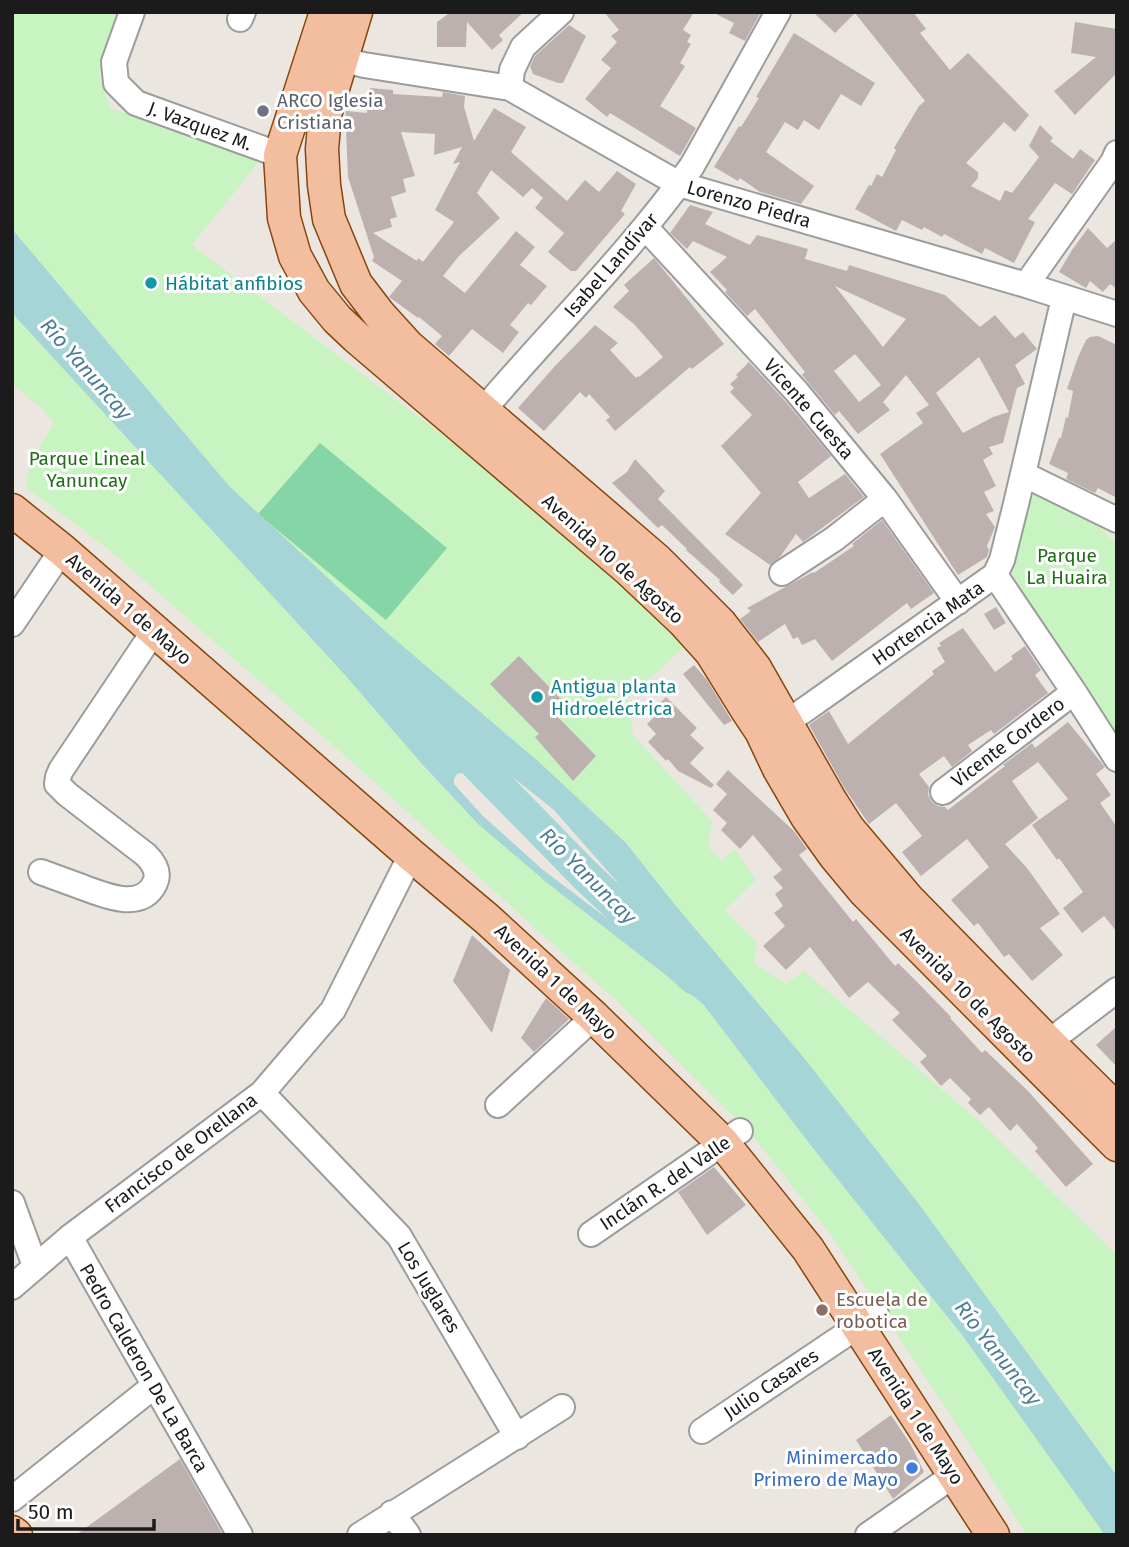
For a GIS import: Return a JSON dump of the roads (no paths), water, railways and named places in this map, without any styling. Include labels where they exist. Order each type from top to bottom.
[{"type":"main road","name":"Avenida 10 de Agosto","points":[[326,12],[322,149],[324,185],[330,219],[342,253],[356,284],[379,314],[474,420]]},
{"type":"main road","name":"Avenida 10 de Agosto","points":[[356,12],[326,55],[280,155],[284,218],[296,256],[314,290],[337,319],[356,337],[474,420],[658,561],[720,623],[755,668],[773,726],[829,798],[855,837],[1039,1049],[1117,1145]]},
{"type":"main road","name":"Avenida 1 de Mayo","points":[[15,510],[487,919],[732,1137],[808,1249],[867,1320],[954,1475],[993,1535]]},
{"type":"main road","name":"Avenida 10 de Agosto","points":[[1039,1049],[1117,1110]]},
{"type":"street","name":"J. Vazquez M.","points":[[132,12],[114,62],[116,83],[136,103],[280,155]]},
{"type":"street","points":[[510,88],[512,70],[523,47],[561,12]]},
{"type":"street","name":"Isabel Landívar","points":[[474,420],[645,227],[679,184],[692,166],[778,12]]},
{"type":"street","name":"Lorenzo Piedra","points":[[326,55],[364,65],[510,88],[679,184],[1117,314]]},
{"type":"street","points":[[1026,285],[1114,162],[1117,153]]},
{"type":"street","name":"Vicente Cuesta","points":[[645,227],[797,392],[886,499],[958,602]]},
{"type":"street","name":"Hortencia Mata","points":[[773,726],[815,704],[995,575],[1002,560],[1064,298]]},
{"type":"street","points":[[1023,474],[1117,520]]},
{"type":"street","points":[[782,573],[834,539],[886,499]]},
{"type":"street","points":[[12,624],[62,550]]},
{"type":"street","points":[[995,575],[1117,759]]},
{"type":"street","points":[[41,872],[116,899],[141,897],[154,885],[157,878],[152,862],[146,855],[66,794],[57,784],[61,770],[155,631]]},
{"type":"street","name":"Vicente Cordero","points":[[943,792],[1074,692]]},
{"type":"street","name":"Francisco de Orellana","points":[[12,1287],[70,1237],[262,1093],[333,1010],[411,855]]},
{"type":"street","points":[[1039,1049],[1117,990]]},
{"type":"street","points":[[498,1105],[594,1017]]},
{"type":"street","name":"Los Juglares","points":[[262,1093],[399,1236],[517,1437]]},
{"type":"street","name":"Inclán R. del Valle","points":[[591,1234],[732,1137]]},
{"type":"street","points":[[12,1203],[35,1266]]},
{"type":"street","name":"Pedro Calderon De La Barca","points":[[70,1237],[240,1535]]},
{"type":"street","name":"Julio Casares","points":[[702,1432],[867,1320]]},
{"type":"street","points":[[12,1499],[154,1386]]},
{"type":"street","points":[[360,1535],[562,1407]]},
{"type":"street","points":[[868,1535],[954,1475]]},
{"type":"street","points":[[392,1513],[408,1535]]},
{"type":"water","points":[[12,229],[230,487],[385,631],[539,762],[626,843],[800,1053],[919,1204],[1117,1476],[1117,1535],[1105,1535],[962,1335],[812,1147],[703,1004],[546,882],[478,824],[345,675],[12,313]],"holes":[[[499,766],[554,810],[669,941],[673,947],[669,950],[638,937],[605,917],[542,869],[483,816],[454,784],[454,779],[457,774]]]},
{"type":"waterway","name":"Río Yanuncay","points":[[451,738],[585,875],[694,978]]},
{"type":"place","name":"ARCO Iglesia Cristiana","points":[[263,111]]},
{"type":"place","name":"Hábitat anfibios","points":[[151,283]]},
{"type":"place","name":"Antigua planta Hidroeléctrica","points":[[537,697]]},
{"type":"place","name":"Escuela de robotica","points":[[822,1310]]},
{"type":"place","name":"Minimercado Primero de Mayo","points":[[912,1468]]},
{"type":"park label","name":"Parque Lineal Yanuncay","points":[[87,469]]},
{"type":"park label","name":"Parque La Huaira","points":[[1067,566]]}]
